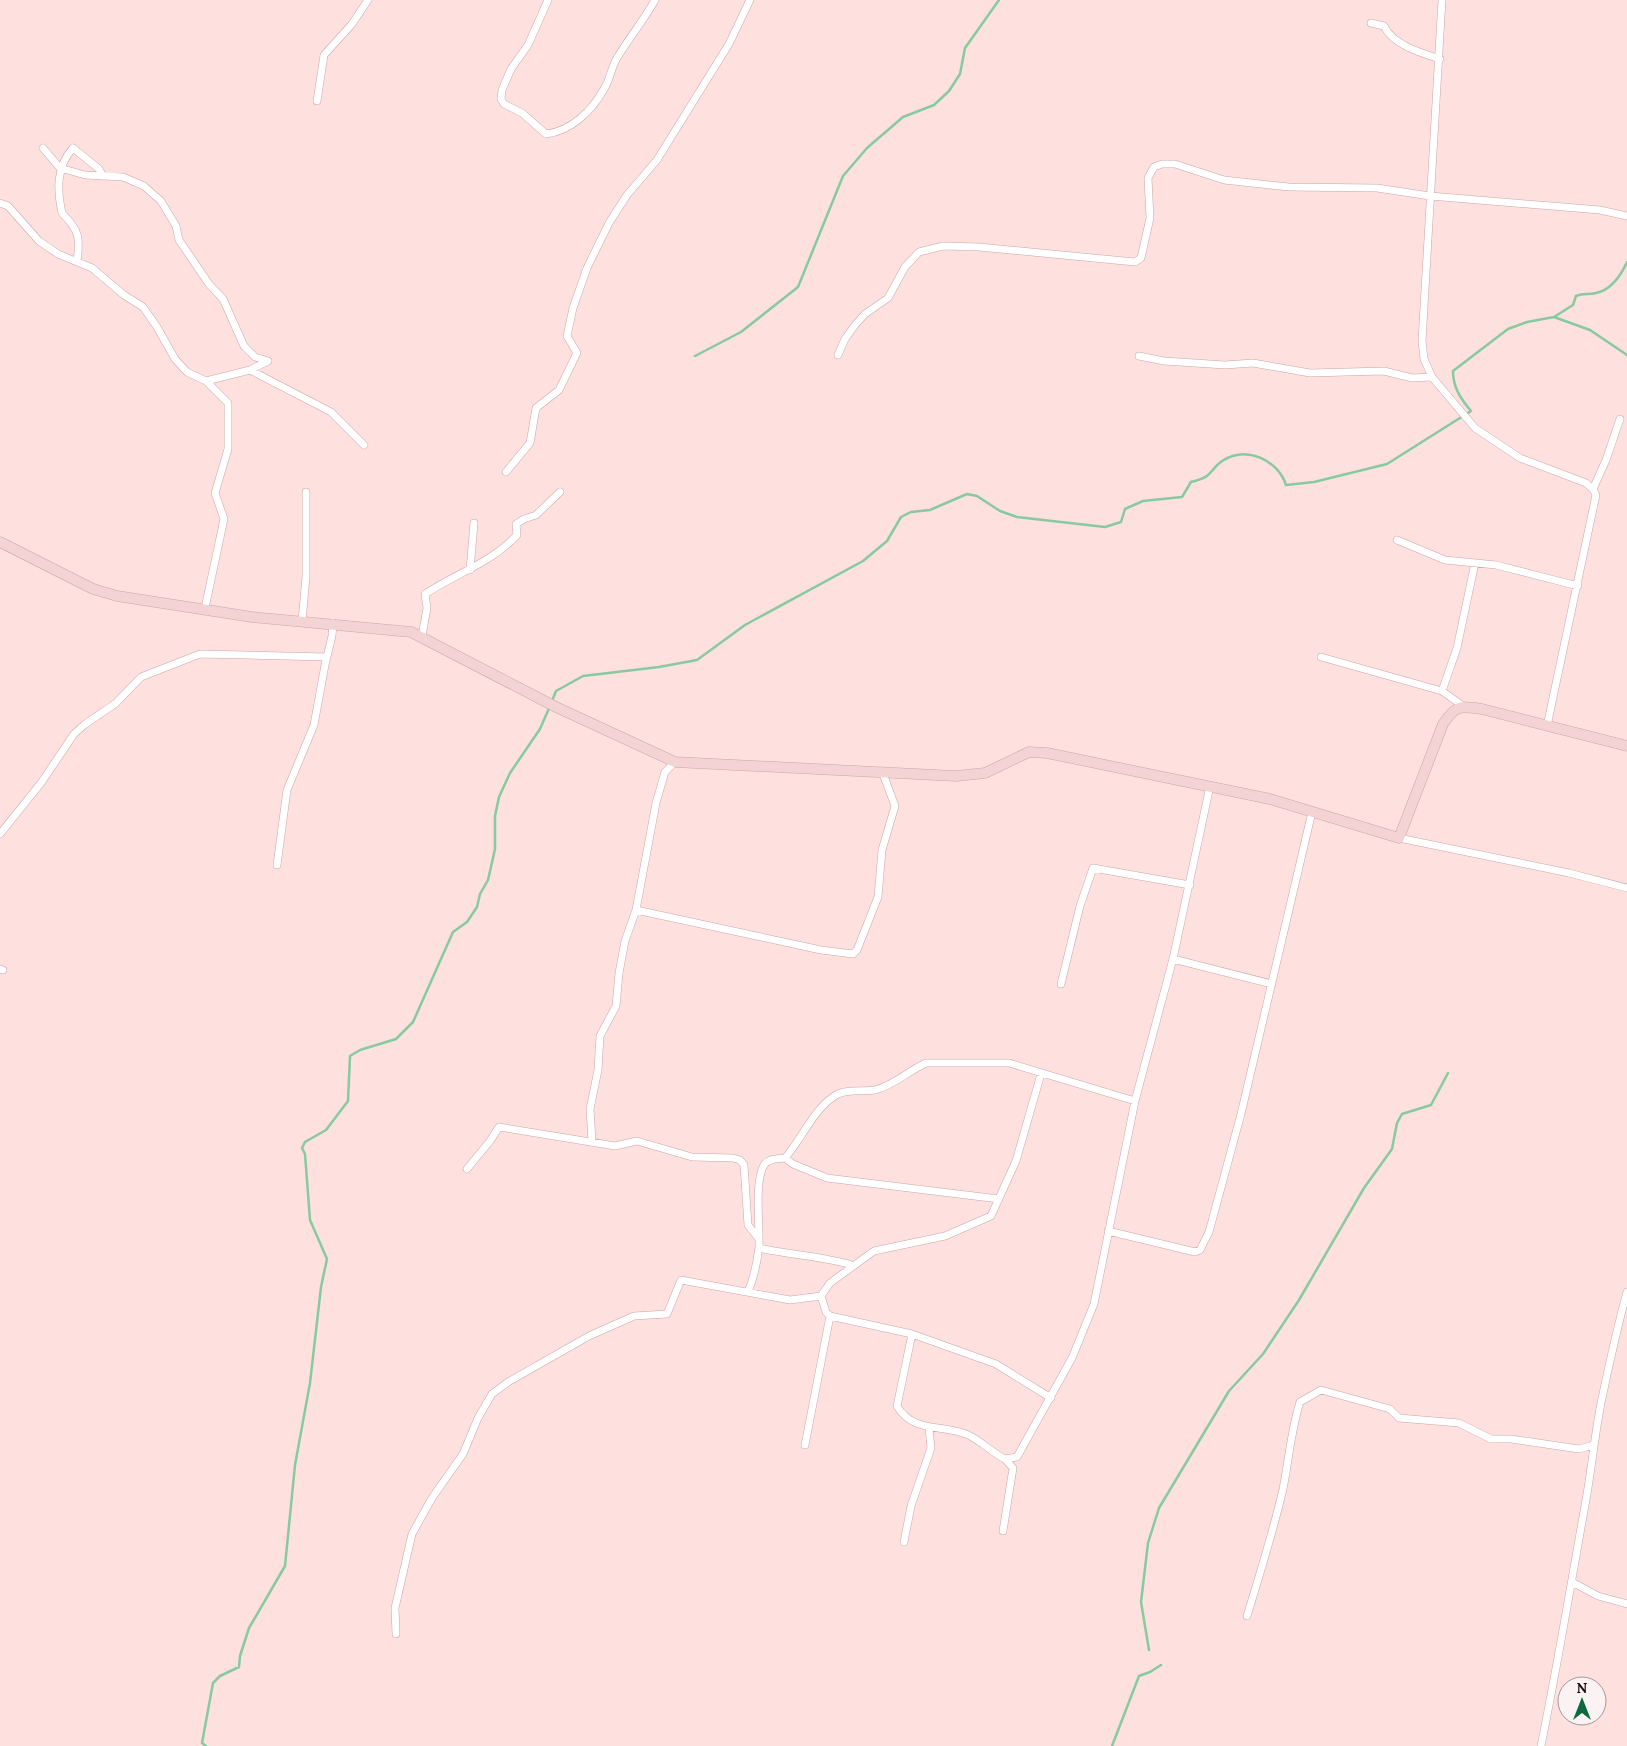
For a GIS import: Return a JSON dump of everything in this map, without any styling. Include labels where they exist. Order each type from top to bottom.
[{"type":"street","points":[[317,101],[324,55],[352,24],[368,0]]},
{"type":"street","points":[[548,0],[528,45],[511,69],[502,90],[501,99],[504,104],[522,113],[546,134],[560,132],[572,126],[595,102],[605,88],[609,73],[618,57],[655,0]]},
{"type":"street","points":[[506,472],[530,443],[536,408],[559,390],[577,353],[567,336],[573,308],[587,268],[609,223],[627,195],[657,160],[728,44],[750,0]]},
{"type":"street","points":[[1442,0],[1422,342],[1424,360],[1432,377],[1475,428],[1520,458],[1586,483],[1594,489]]},
{"type":"street","points":[[1371,23],[1384,26],[1388,34],[1409,47],[1440,59]]},
{"type":"street","points":[[43,148],[60,168],[75,174],[123,177],[144,186],[161,201],[176,226],[179,240],[209,284],[223,299],[244,346],[256,356],[268,361],[250,370],[206,381]]},
{"type":"street","points":[[77,262],[80,238],[72,224],[62,213],[59,180],[60,168],[73,148],[99,169],[103,176]]},
{"type":"street","points":[[838,355],[854,325],[865,314],[888,298],[905,267],[919,252],[943,246],[979,246],[1135,262],[1142,258],[1150,218],[1148,178],[1154,167],[1162,164],[1175,164],[1224,180],[1289,187],[1377,188],[1430,196],[1600,210],[1627,216]]},
{"type":"street","points":[[0,203],[8,206],[39,242],[58,254],[92,268],[124,295],[143,307],[157,327],[175,360],[187,372],[206,381],[228,403],[228,448],[215,493],[224,519],[205,608]]},
{"type":"street","points":[[1139,356],[1172,361],[1225,365],[1253,363],[1310,373],[1384,372],[1412,378],[1432,377]]},
{"type":"street","points":[[250,370],[331,412],[364,445]]},
{"type":"street","points":[[1547,726],[1596,502],[1594,489],[1620,419]]},
{"type":"street","points":[[302,621],[306,577],[306,492]]},
{"type":"street","points":[[422,636],[427,608],[425,594],[441,583],[470,570],[507,546],[518,535],[516,524],[536,515],[560,492]]},
{"type":"street","points":[[470,570],[474,523]]},
{"type":"street","points":[[1397,540],[1445,560],[1496,565],[1578,586]]},
{"type":"street","points":[[0,542],[93,589],[117,596],[186,608],[205,608],[252,617],[395,629],[422,636],[556,707],[675,762],[956,776],[985,773],[1029,752],[1038,752],[1210,786],[1312,812],[1399,838],[1627,888]]},
{"type":"street","points":[[1442,691],[1457,648],[1476,563]]},
{"type":"street","points":[[277,866],[287,790],[314,725],[333,623]]},
{"type":"street","points":[[0,834],[41,782],[74,734],[84,725],[116,704],[141,677],[200,654],[327,657]]},
{"type":"street","points":[[1321,657],[1442,691],[1463,706],[1627,746]]},
{"type":"street","points":[[1399,838],[1443,724],[1452,710],[1463,706]]},
{"type":"street","points":[[592,1141],[590,1109],[598,1070],[600,1036],[616,1006],[619,973],[625,941],[636,910],[656,803],[665,772],[675,762]]},
{"type":"street","points":[[636,910],[821,950],[853,954],[857,950],[878,897],[882,850],[895,806],[882,771]]},
{"type":"street","points":[[1003,1531],[1013,1468],[1017,1457],[1072,1358],[1094,1304],[1135,1101],[1173,960],[1210,786]]},
{"type":"street","points":[[1108,1231],[1195,1252],[1200,1250],[1209,1232],[1241,1114],[1312,812]]},
{"type":"street","points":[[1060,984],[1080,906],[1093,868],[1190,885]]},
{"type":"street","points":[[1173,960],[1272,984]]},
{"type":"street","points":[[785,1158],[821,1107],[838,1093],[875,1090],[902,1080],[926,1063],[1009,1063],[1135,1101]]},
{"type":"street","points":[[396,1634],[395,1608],[412,1534],[432,1498],[463,1454],[478,1418],[492,1394],[508,1382],[589,1336],[634,1316],[667,1314],[681,1280],[790,1300],[821,1296],[830,1283],[852,1265],[874,1251],[945,1236],[991,1216],[1016,1162],[1041,1074]]},
{"type":"street","points":[[467,1168],[490,1142],[499,1127],[615,1146],[637,1142],[692,1157],[740,1160],[744,1165],[748,1225],[759,1239]]},
{"type":"street","points":[[748,1292],[753,1280],[759,1248],[759,1188],[764,1165],[772,1159],[785,1158],[793,1164],[827,1178],[999,1199]]},
{"type":"street","points":[[759,1248],[785,1254],[827,1258],[852,1265]]},
{"type":"street","points":[[1541,1746],[1572,1582],[1603,1394],[1627,1292]]},
{"type":"street","points":[[821,1296],[826,1312],[830,1316],[912,1334],[996,1364],[1051,1398]]},
{"type":"street","points":[[805,1445],[830,1316]]},
{"type":"street","points":[[912,1334],[897,1406],[904,1417],[929,1428],[950,1429],[968,1434],[1005,1459],[1013,1468]]},
{"type":"street","points":[[1247,1616],[1266,1555],[1283,1488],[1292,1426],[1300,1402],[1321,1390],[1390,1409],[1399,1418],[1459,1424],[1491,1438],[1511,1438],[1579,1449],[1594,1445]]},
{"type":"street","points":[[904,1542],[912,1506],[931,1448],[929,1428]]},
{"type":"street","points":[[1005,1459],[1017,1457]]},
{"type":"street","points":[[1572,1582],[1598,1596],[1627,1604]]},
{"type":"waterway","points":[[695,356],[741,332],[798,287],[843,176],[867,148],[903,117],[934,105],[949,91],[960,74],[965,48],[999,0]]},
{"type":"waterway","points":[[552,701],[556,691],[583,676],[659,667],[697,660],[745,625],[863,561],[887,541],[901,517],[911,512],[930,510],[967,494],[977,496],[1000,511],[1017,517],[1105,527],[1121,522],[1125,509],[1143,501],[1182,497],[1191,482],[1204,478],[1217,465],[1231,456],[1251,455],[1269,462],[1282,476],[1286,485],[1314,482],[1387,464],[1471,411],[1458,393],[1454,383],[1453,371],[1508,329],[1527,322],[1554,317],[1573,305],[1576,296],[1596,293],[1606,289],[1619,277],[1627,262]]},
{"type":"waterway","points":[[1554,317],[1590,330],[1627,355]]},
{"type":"waterway","points":[[206,1746],[202,1743],[213,1683],[220,1676],[239,1667],[240,1656],[249,1628],[285,1566],[295,1465],[310,1383],[321,1287],[327,1259],[310,1220],[305,1154],[302,1148],[305,1142],[326,1130],[348,1101],[350,1056],[360,1050],[396,1039],[413,1022],[453,932],[467,922],[477,907],[480,894],[488,880],[495,849],[495,816],[499,797],[510,773],[540,729],[550,706]]},
{"type":"waterway","points":[[1149,1650],[1141,1602],[1148,1543],[1159,1508],[1229,1391],[1263,1354],[1299,1300],[1364,1188],[1392,1149],[1397,1123],[1402,1114],[1431,1105],[1448,1073]]},
{"type":"waterway","points":[[1112,1746],[1139,1676],[1161,1665]]}]
